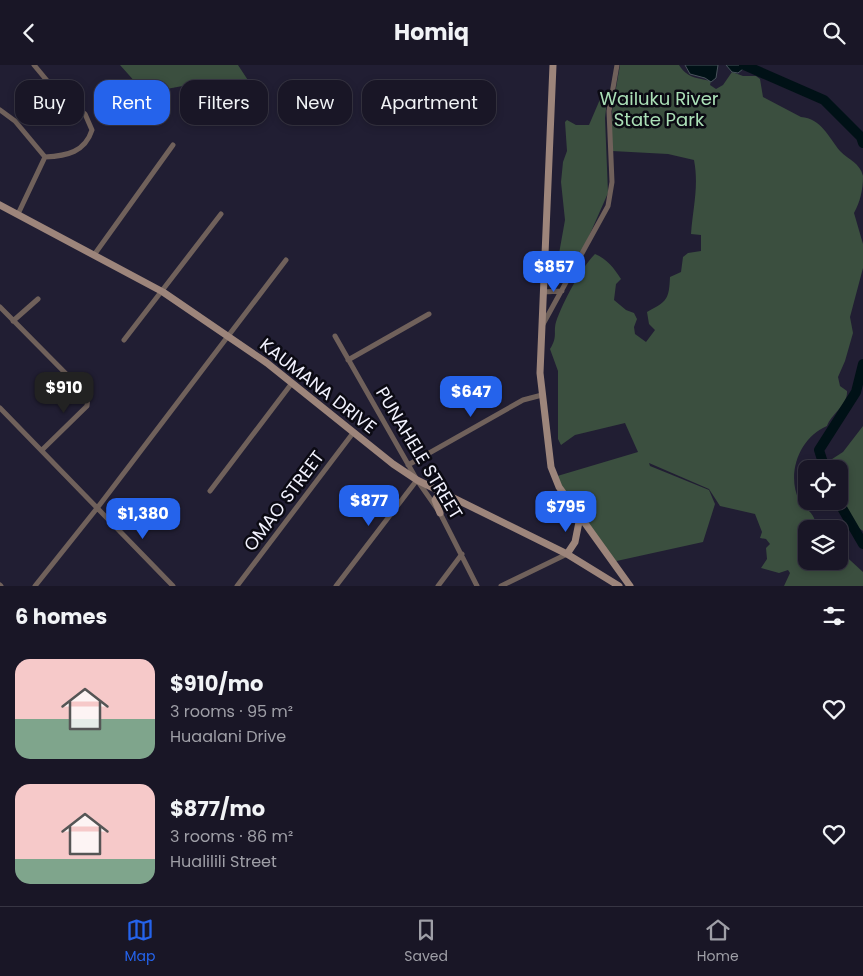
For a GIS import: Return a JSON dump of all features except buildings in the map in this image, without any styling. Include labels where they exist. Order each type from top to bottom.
[{"type":"street","points":[[34,65],[59,95],[85,114],[92,130],[89,139],[72,154],[46,157]]},
{"type":"street","points":[[553,65],[540,329],[542,395],[551,467],[559,487],[630,586]]},
{"type":"street","points":[[540,329],[604,215],[611,193],[609,111],[617,65]]},
{"type":"street","points":[[0,110],[15,121],[46,157]]},
{"type":"street","points":[[94,255],[173,145]]},
{"type":"street","points":[[18,214],[46,157]]},
{"type":"street","name":"KAUMANA DRIVE","points":[[0,205],[163,292],[228,336],[292,383],[353,433],[417,480],[567,554],[619,586]]},
{"type":"street","points":[[124,340],[163,292],[221,214]]},
{"type":"street","points":[[36,586],[286,260]]},
{"type":"street","points":[[543,292],[562,291]]},
{"type":"street","points":[[13,321],[38,299]]},
{"type":"street","points":[[0,307],[88,396],[87,406],[42,450]]},
{"type":"street","points":[[348,360],[429,313]]},
{"type":"street","name":"PUNAHELE STREET","points":[[334,336],[408,465],[440,513],[477,586]]},
{"type":"street","points":[[210,491],[292,383]]},
{"type":"street","points":[[408,465],[523,400],[542,395]]},
{"type":"street","points":[[0,408],[173,586]]},
{"type":"street","name":"OMAO STREET","points":[[237,586],[353,433]]},
{"type":"street","points":[[336,586],[417,480]]},
{"type":"street","points":[[440,492],[435,500],[440,513]]},
{"type":"street","points":[[502,586],[567,554],[577,537],[580,517]]},
{"type":"street","points":[[438,586],[462,554]]},
{"type":"green space","points":[[120,65],[238,65],[248,80],[180,80],[180,86],[170,88],[170,80],[133,80]]},
{"type":"green space","name":"Wailuku River State Park","points":[[620,65],[679,65],[689,75],[711,81],[710,85],[716,89],[723,85],[732,72],[743,76],[756,76],[760,79],[763,97],[801,117],[814,121],[840,151],[857,165],[862,172],[862,191],[854,213],[863,244],[863,268],[850,317],[853,333],[838,377],[840,386],[847,391],[847,396],[827,426],[809,438],[803,447],[798,457],[794,479],[798,498],[798,510],[808,510],[815,520],[798,520],[798,570],[848,570],[848,558],[863,572],[863,586],[784,586],[790,573],[788,570],[779,573],[761,568],[767,559],[766,548],[770,544],[766,539],[760,538],[762,532],[755,514],[720,506],[709,489],[649,463],[650,466],[709,490],[715,504],[703,542],[612,562],[554,477],[638,452],[625,423],[575,435],[561,445],[558,439],[558,371],[550,349],[555,338],[556,322],[572,286],[595,254],[607,261],[621,279],[616,284],[614,300],[626,310],[634,313],[637,319],[634,327],[635,334],[646,342],[655,330],[649,324],[647,312],[666,299],[669,291],[670,277],[681,272],[683,257],[688,253],[701,251],[701,235],[691,234],[696,188],[694,160],[668,154],[612,151],[612,111]]},
{"type":"green space","points":[[608,92],[605,118],[608,193],[586,243],[564,280],[560,279],[557,265],[565,220],[561,182],[563,162],[567,151],[565,122],[567,120],[576,125],[589,125],[601,97]]},
{"type":"green space","points":[[863,426],[863,531],[853,524],[847,510],[848,460],[831,460],[843,452]]},
{"type":"shaded area","points":[[685,65],[718,65],[716,78],[711,82],[705,78],[690,74]]},
{"type":"shaded area","points":[[726,65],[748,65],[738,73],[732,72]]},
{"type":"waterway","points":[[744,65],[824,100],[861,137],[863,143]]},
{"type":"waterway","points":[[822,460],[819,450],[856,392],[863,364]]},
{"type":"waterway","points":[[843,510],[863,544]]}]
